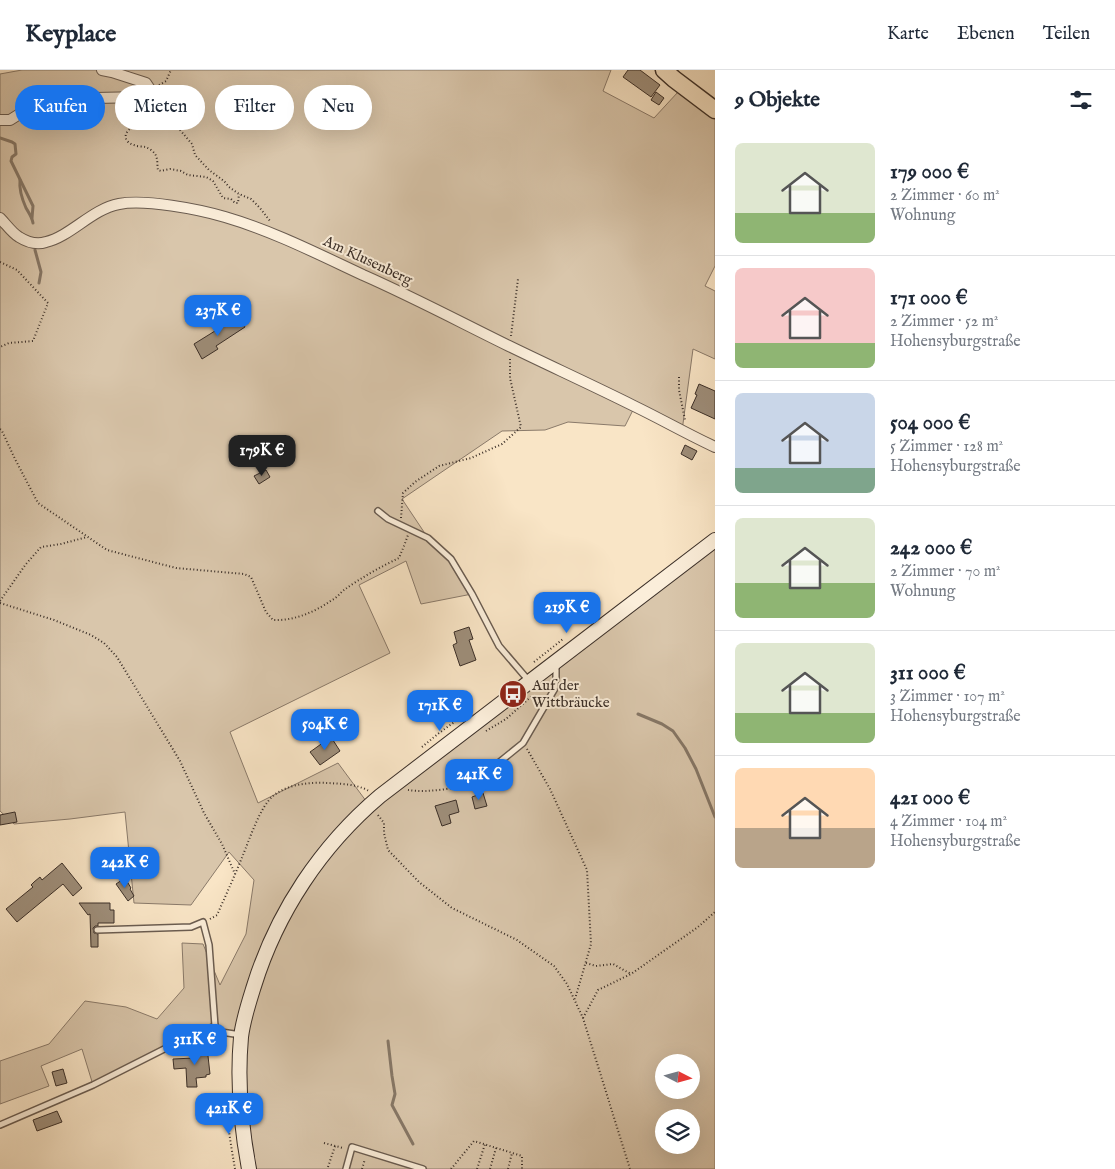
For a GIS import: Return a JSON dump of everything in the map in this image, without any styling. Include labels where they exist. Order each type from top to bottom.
[{"type":"main road","points":[[664,70],[715,110]]},
{"type":"main road","points":[[249,1169],[240,1098],[239,1066],[242,1035],[259,970],[295,894],[309,874],[339,836],[385,792],[525,678],[555,662],[715,540]]},
{"type":"street","points":[[0,120],[10,120],[29,108],[49,99],[142,97],[148,94],[150,88],[146,84],[102,70]]},
{"type":"street","name":"Am Klusenberg","points":[[0,218],[20,238],[44,243],[60,236],[105,209],[129,202],[174,207],[222,216],[276,235],[391,287],[715,447]]},
{"type":"lane","points":[[378,511],[388,519],[428,538],[451,559],[499,646],[525,678]]},
{"type":"lane","points":[[486,773],[523,743],[554,690],[556,678],[555,662]]},
{"type":"lane","points":[[97,930],[191,927],[203,922],[209,945],[215,1026],[221,1032],[242,1035]]},
{"type":"lane","points":[[0,1125],[93,1085],[182,1040],[215,1026]]},
{"type":"lane","points":[[346,1169],[352,1147],[423,1169]]},
{"type":"path","points":[[159,85],[166,81],[171,70]]},
{"type":"path","points":[[128,130],[125,138],[129,143],[145,147],[155,154],[158,170],[165,171],[170,169],[188,175],[206,177],[213,181],[223,198],[235,203],[238,203],[239,194]]},
{"type":"path","points":[[180,130],[192,144],[195,155],[209,170],[239,194],[251,199],[260,208],[274,226],[276,235]]},
{"type":"path","points":[[0,262],[17,270],[48,303],[33,341],[9,342],[0,347]]},
{"type":"path","points":[[402,525],[403,493],[416,482],[439,466],[472,458],[502,444],[521,427],[510,378],[510,346],[518,279]]},
{"type":"path","points":[[679,377],[680,399],[689,434]]},
{"type":"path","points":[[1,430],[38,503],[107,550],[176,568],[244,574],[251,578],[266,612],[273,620],[283,621],[303,616],[333,600],[344,590],[398,558],[410,529]]},
{"type":"path","points":[[88,537],[41,547],[26,564],[0,602],[92,635],[104,643],[117,657],[180,760],[235,874]]},
{"type":"path","points":[[525,678],[539,658],[565,639]]},
{"type":"path","points":[[418,751],[476,706]]},
{"type":"path","points":[[523,743],[550,789],[587,870],[592,944],[575,1000]]},
{"type":"path","points":[[203,922],[217,915],[260,814],[270,798],[278,792],[315,782],[344,784],[385,792],[417,792],[457,787],[476,780],[486,773]]},
{"type":"path","points":[[376,813],[384,823],[388,850],[419,882],[452,908],[517,940],[554,966],[568,984],[583,1018],[630,1169]]},
{"type":"path","points":[[583,1018],[598,990],[631,974],[698,927],[715,912]]},
{"type":"path","points":[[586,963],[596,966],[612,964],[631,974]]},
{"type":"path","points":[[227,1095],[231,1146],[235,1169]]},
{"type":"path","points":[[451,1169],[474,1140],[522,1156],[522,1169]]},
{"type":"path","points":[[324,1143],[351,1150]]},
{"type":"path","points":[[477,1169],[485,1144]]},
{"type":"path","points":[[328,1167],[335,1146]]},
{"type":"path","points":[[490,1169],[496,1148]]},
{"type":"path","points":[[362,1169],[367,1152]]},
{"type":"path","points":[[508,1169],[512,1153]]},
{"type":"shaded area","points":[[22,70],[611,70],[603,91],[654,118],[678,92],[715,115],[715,266],[705,286],[715,291],[715,359],[693,349],[682,431],[635,406],[625,426],[568,422],[545,430],[502,431],[402,499],[428,538],[451,559],[472,594],[421,604],[406,561],[359,585],[390,653],[230,732],[258,803],[338,763],[369,805],[715,540],[715,1169],[249,1169],[242,1035],[221,1032],[215,1026],[93,1085],[82,1049],[41,1066],[49,1086],[0,1104],[0,1061],[49,1044],[85,1001],[126,1007],[157,1019],[184,988],[182,943],[203,944],[220,985],[246,934],[254,880],[229,852],[191,905],[134,903],[125,812],[14,824],[0,811],[0,74]]},
{"type":"building","points":[[628,70],[640,70],[660,85],[651,97],[623,77]]},
{"type":"building","points":[[656,92],[664,98],[659,105],[651,100]]},
{"type":"building","points":[[232,318],[234,321],[240,318],[245,327],[216,346],[218,349],[202,359],[194,344],[223,326],[222,324]]},
{"type":"building","points":[[699,384],[715,391],[715,419],[691,408],[697,395],[695,394]]},
{"type":"building","points":[[685,445],[697,451],[692,460],[681,454]]},
{"type":"building","points":[[266,470],[270,477],[259,484],[254,476]]},
{"type":"building","points":[[469,627],[473,639],[469,640],[476,660],[460,666],[453,645],[457,643],[454,632]]},
{"type":"building","points":[[331,737],[340,751],[320,765],[310,752]]},
{"type":"building","points":[[483,793],[487,806],[475,809],[472,797]]},
{"type":"building","points":[[456,800],[459,812],[449,815],[451,823],[442,826],[435,806]]},
{"type":"building","points":[[15,812],[17,822],[0,825],[0,815]]},
{"type":"building","points":[[62,863],[82,888],[73,896],[63,884],[17,922],[6,909],[33,887],[31,885],[40,877],[42,880]]},
{"type":"building","points":[[125,878],[134,896],[128,901],[116,884]]},
{"type":"building","points":[[79,903],[110,903],[110,910],[114,910],[114,923],[98,923],[98,926],[93,928],[94,933],[98,934],[98,947],[91,947],[90,914],[88,915]]},
{"type":"building","points":[[207,1047],[210,1074],[206,1075],[206,1077],[196,1078],[197,1087],[187,1087],[186,1068],[174,1069],[173,1059],[194,1058],[193,1048]]},
{"type":"building","points":[[63,1069],[67,1083],[56,1086],[52,1072]]},
{"type":"building","points":[[57,1111],[62,1122],[37,1131],[33,1120]]},
{"type":"waterway","points":[[0,138],[15,144],[16,154],[12,157],[11,161],[33,206],[32,218]]},
{"type":"waterway","points":[[20,180],[22,198],[33,223]]},
{"type":"waterway","points":[[35,250],[41,272],[39,283]]},
{"type":"waterway","points":[[638,714],[673,731],[696,769],[715,817]]},
{"type":"waterway","points":[[388,1041],[395,1094],[392,1105],[413,1144]]},
{"type":"place","name":"Auf der Wittbräucke","points":[[513,694]]}]
